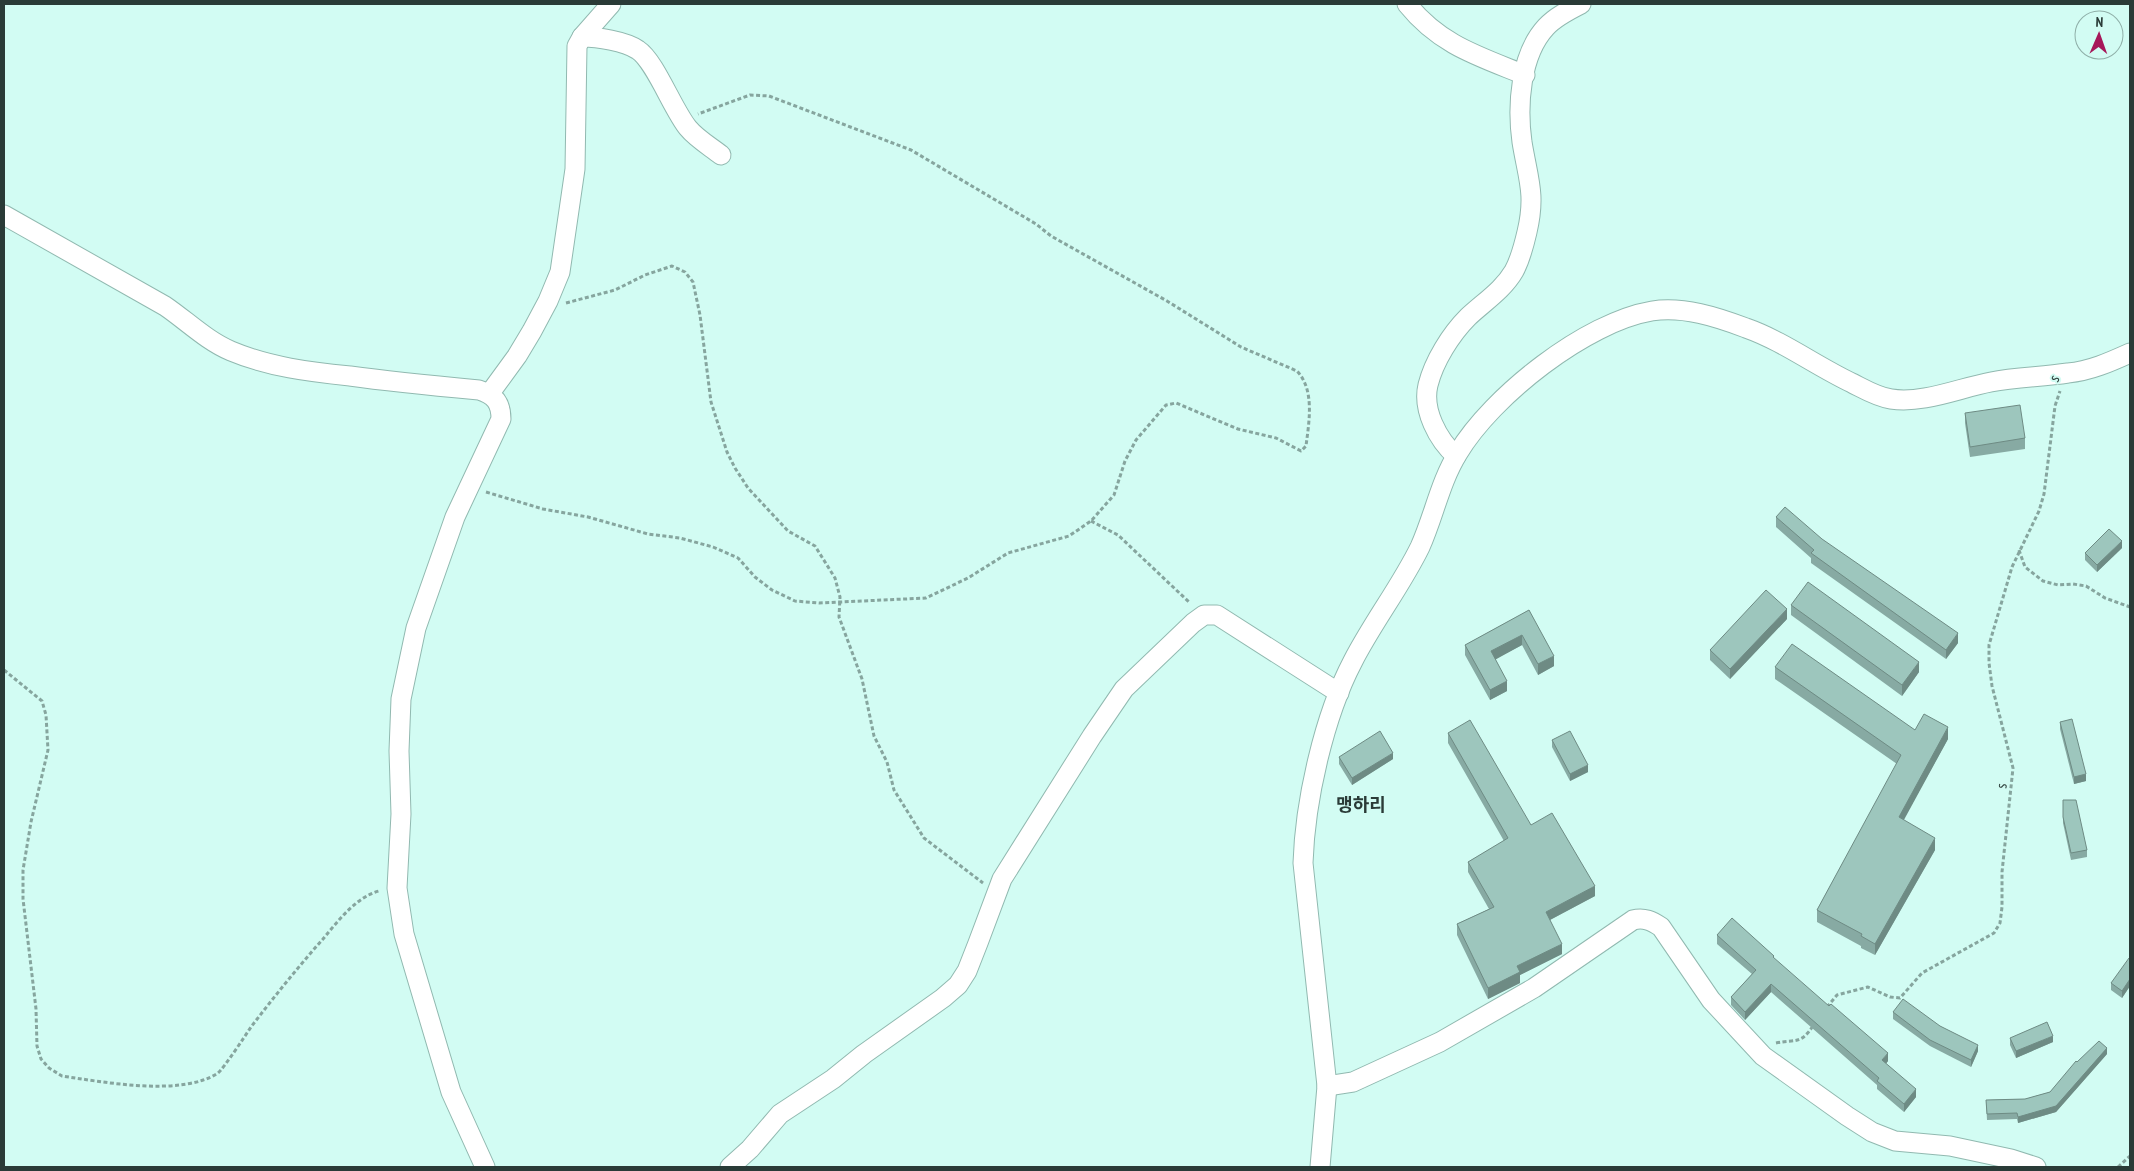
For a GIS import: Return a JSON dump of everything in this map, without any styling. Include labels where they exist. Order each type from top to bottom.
[{"type":"street","points":[[490,394],[517,356],[548,301],[560,272],[575,169],[577,46],[582,37],[611,4]]},
{"type":"street","points":[[1406,4],[1438,36],[1463,49],[1525,75]]},
{"type":"street","points":[[1456,456],[1445,446],[1434,426],[1427,399],[1428,384],[1447,343],[1467,318],[1502,287],[1514,271],[1521,254],[1532,210],[1531,182],[1522,142],[1520,114],[1530,54],[1538,37],[1547,25],[1581,4]]},
{"type":"street","points":[[582,37],[609,40],[638,50],[651,66],[689,130],[721,155]]},
{"type":"street","points":[[4,216],[165,306],[189,322],[214,343],[231,351],[259,361],[295,370],[479,390],[490,394],[497,400],[501,408],[501,419],[455,517],[416,628],[405,673],[400,722],[401,814],[397,888],[404,934],[434,1038],[452,1092],[485,1167]]},
{"type":"street","points":[[1320,1167],[1327,1086],[1303,863],[1304,839],[1311,794],[1323,744],[1339,693],[1351,664],[1419,548],[1456,456],[1469,436],[1495,406],[1550,359],[1609,325],[1654,311],[1675,310],[1700,314],[1750,329],[1842,378],[1889,399],[1917,398],[1993,381],[2070,373],[2101,366],[2130,353]]},
{"type":"street","points":[[730,1167],[750,1149],[780,1114],[833,1079],[864,1054],[944,998],[958,985],[967,971],[996,892],[1037,820],[1124,689],[1193,623],[1204,615],[1217,615],[1339,693]]},
{"type":"street","points":[[1327,1086],[1353,1082],[1440,1042],[1534,988],[1633,920],[1641,918],[1661,927],[1711,1000],[1763,1056],[1872,1132],[1895,1141],[1967,1149],[2036,1167]]},
{"type":"path","points":[[469,486],[543,509],[588,517],[648,534],[680,538],[714,547],[738,558],[755,577],[772,590],[795,601],[819,603],[926,598],[968,578],[1008,553],[1069,536],[1091,521],[1114,494],[1125,461],[1136,440],[1166,405],[1176,403],[1238,429],[1276,438],[1301,451],[1306,446],[1308,391],[1304,378],[1297,371],[1234,343],[1167,302],[1051,236],[1028,219],[911,150],[769,96],[750,95],[682,120]]},
{"type":"path","points":[[548,301],[564,303],[615,290],[660,268],[672,266],[685,272],[693,282],[697,298],[711,402],[727,452],[748,488],[788,531],[815,546],[835,578],[840,602],[839,617],[862,679],[874,736],[887,762],[894,790],[924,838],[996,892]]},
{"type":"path","name":"s","points":[[1826,1009],[1837,995],[1868,987],[1890,997],[1900,998],[1922,973],[1994,932],[2000,923],[2002,872],[2013,768],[1992,686],[1989,645],[2019,550],[2042,503],[2048,476],[2055,406],[2059,393],[2070,373]]},
{"type":"path","points":[[1091,521],[1118,535],[1204,615]]},
{"type":"path","points":[[2019,550],[2025,567],[2043,581],[2058,586],[2073,584],[2086,586],[2105,598],[2130,607]]},
{"type":"path","points":[[4,670],[42,701],[46,715],[48,750],[31,822],[24,870],[23,899],[36,1009],[37,1046],[41,1059],[49,1068],[62,1076],[136,1085],[165,1086],[192,1083],[219,1072],[307,957],[350,910],[370,893],[397,888]]},
{"type":"path","points":[[1763,1056],[1774,1044],[1798,1041],[1806,1037],[1816,1023]]},
{"type":"path","points":[[2118,1167],[2130,1156]]},
{"type":"building","points":[[2020,405],[2025,438],[1970,447],[1965,413]]},
{"type":"building","points":[[1785,507],[1822,539],[1958,633],[1946,650],[1811,553],[1814,550],[1776,517]]},
{"type":"building","points":[[2109,529],[2122,541],[2097,565],[2085,553]]},
{"type":"building","points":[[1808,582],[1919,662],[1902,685],[1791,605]]},
{"type":"building","points":[[1766,590],[1787,609],[1730,669],[1710,650]]},
{"type":"building","points":[[1529,610],[1554,656],[1538,664],[1522,635],[1491,651],[1507,681],[1490,690],[1465,645]]},
{"type":"building","points":[[1792,644],[1915,730],[1924,714],[1948,727],[1899,817],[1935,838],[1875,944],[1861,936],[1862,934],[1817,910],[1901,755],[1775,667]]},
{"type":"building","points":[[2072,719],[2086,774],[2074,777],[2060,722]]},
{"type":"building","points":[[1470,720],[1531,825],[1552,813],[1595,886],[1546,912],[1562,944],[1517,966],[1520,972],[1488,988],[1457,924],[1494,907],[1468,862],[1508,838],[1448,733]]},
{"type":"building","points":[[1380,731],[1393,753],[1352,778],[1339,757]]},
{"type":"building","points":[[1570,731],[1588,765],[1570,774],[1552,740]]},
{"type":"building","points":[[2063,800],[2076,800],[2087,850],[2071,853],[2063,817]]},
{"type":"building","points":[[1732,918],[1829,1006],[1831,1004],[1888,1053],[1882,1060],[1916,1089],[1904,1104],[1877,1081],[1879,1078],[1771,984],[1745,1012],[1731,997],[1756,970],[1717,935]]},
{"type":"building","points":[[2129,958],[2130,979],[2122,991],[2111,983]]},
{"type":"building","points":[[1903,999],[1940,1026],[1978,1045],[1971,1060],[1930,1040],[1893,1012]]},
{"type":"building","points":[[2047,1022],[2053,1036],[2016,1051],[2010,1038]]},
{"type":"building","points":[[2099,1041],[2107,1048],[2056,1106],[2018,1117],[2017,1113],[1987,1114],[1986,1100],[2025,1099],[2050,1092],[2076,1061]]},
{"type":"district","name":"맹하리","points":[[1361,804]]}]
